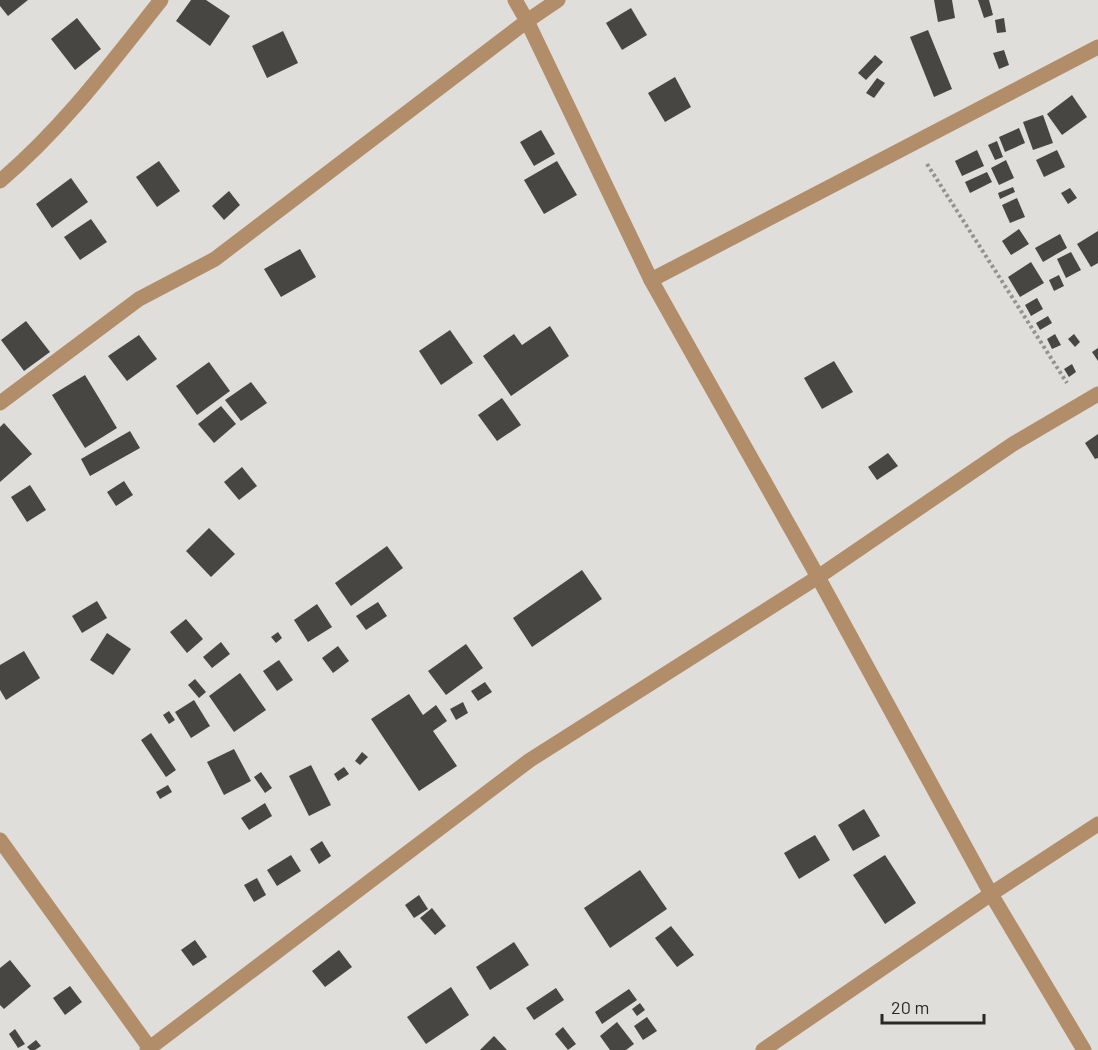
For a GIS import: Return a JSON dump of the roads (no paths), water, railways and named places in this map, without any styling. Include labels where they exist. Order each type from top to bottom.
[{"type":"street","points":[[0,181],[22,162],[78,104],[161,0]]},
{"type":"street","points":[[514,0],[527,21],[651,280],[818,577],[991,894],[1084,1050]]},
{"type":"street","points":[[0,404],[139,299],[215,259],[527,21],[558,0]]},
{"type":"street","points":[[651,280],[1098,47]]},
{"type":"street","points":[[0,840],[149,1049],[530,759],[818,577],[1014,444],[1098,394]]},
{"type":"street","points":[[763,1050],[991,894],[1098,824]]}]
